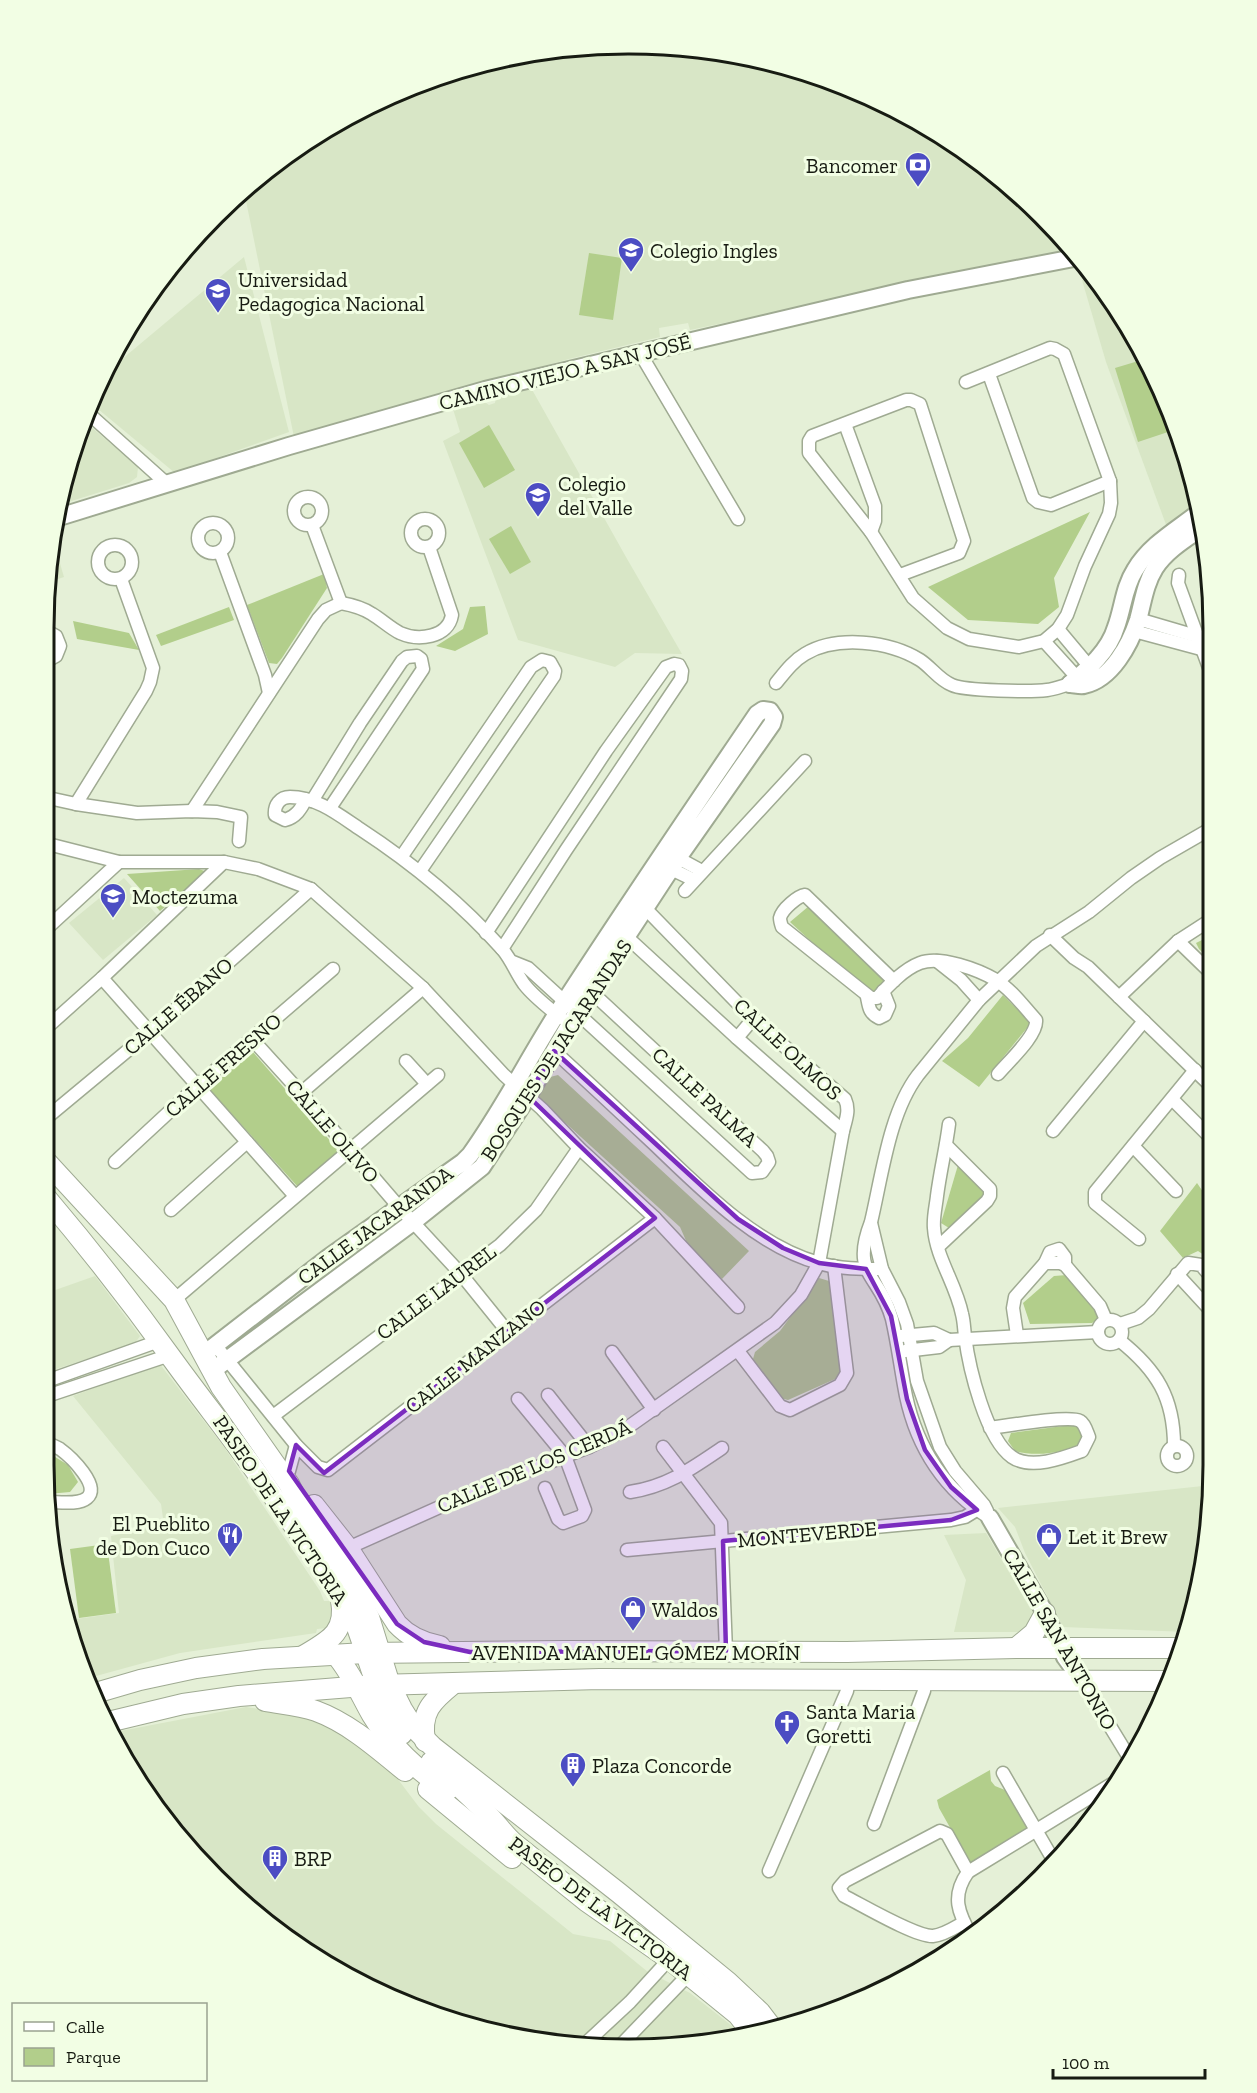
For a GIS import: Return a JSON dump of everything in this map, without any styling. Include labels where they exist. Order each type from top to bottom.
[{"type":"main road","points":[[54,1170],[174,1300],[215,1358],[231,1401],[289,1484],[299,1504],[328,1536],[367,1592],[381,1653],[373,1716],[405,1758],[467,1805],[516,1831],[619,1909],[646,1917]]},
{"type":"main road","points":[[64,1219],[84,1203]]},
{"type":"main road","name":"PASEO DE LA VICTORIA","points":[[54,1207],[260,1474],[275,1500],[339,1588],[350,1610],[381,1653]]},
{"type":"main road","points":[[231,1401],[242,1406],[253,1417],[289,1471],[348,1548],[397,1624],[406,1634],[424,1642],[470,1652]]},
{"type":"main road","points":[[260,1474],[279,1492],[299,1504]]},
{"type":"main road","points":[[302,1657],[327,1641],[339,1628],[343,1611],[339,1588]]},
{"type":"main road","points":[[1016,1648],[1034,1633],[1045,1613]]},
{"type":"main road","name":"AVENIDA MANUEL GÓMEZ MORÍN","points":[[101,1691],[187,1670],[263,1659],[381,1653],[757,1651],[847,1653],[1016,1648],[1173,1648]]},
{"type":"main road","points":[[709,1680],[723,1665],[726,1651]]},
{"type":"main road","points":[[756,1679],[750,1667],[757,1651]]},
{"type":"main road","points":[[381,1653],[432,1684]]},
{"type":"main road","points":[[336,1655],[345,1666],[375,1686],[425,1741],[619,1893],[646,1917],[675,1952],[749,2000],[767,2021]]},
{"type":"main road","points":[[183,1704],[173,1691],[177,1681],[187,1670]]},
{"type":"main road","points":[[140,1680],[150,1690],[151,1697],[141,1713]]},
{"type":"main road","name":"AVENIDA MANUEL GÓMEZ MORÍN","points":[[114,1720],[183,1704],[239,1696],[375,1686],[506,1680],[1160,1681]]},
{"type":"main road","points":[[425,1741],[423,1728],[430,1705],[437,1696],[453,1684]]},
{"type":"main road","points":[[239,1696],[298,1706],[332,1718],[382,1752],[519,1863],[558,1888],[586,1900]]},
{"type":"main road","name":"PASEO DE LA VICTORIA","points":[[492,1818],[504,1835],[586,1900],[675,1952]]},
{"type":"main road","name":"PASEO DE LA VICTORIA","points":[[695,1967],[747,2027]]},
{"type":"street","name":"CAMINO VIEJO A SAN JOSÉ","points":[[65,515],[166,483],[484,390],[908,290],[1067,259]]},
{"type":"street","points":[[900,575],[959,553],[964,541],[920,404],[906,400],[812,436],[809,441],[809,453],[871,532],[913,598],[947,628],[969,639],[1019,647],[1044,640],[1058,629],[1067,615],[1088,558],[1109,514],[1110,481],[1064,354],[1050,348],[966,382]]},
{"type":"street","points":[[640,353],[738,519]]},
{"type":"street","points":[[989,374],[1033,498],[1038,502],[1051,505],[1110,481]]},
{"type":"street","points":[[94,419],[166,483]]},
{"type":"street","points":[[845,424],[875,506],[875,521],[871,532]]},
{"type":"street","points":[[1084,679],[1116,629],[1129,580],[1136,567],[1160,542],[1192,518]]},
{"type":"street","points":[[312,525],[341,603]]},
{"type":"street","points":[[776,683],[791,665],[819,647],[862,643],[879,645],[909,654],[922,661],[951,685],[967,689],[1047,690],[1084,679],[1118,659],[1136,625],[1147,585],[1157,566],[1179,543],[1195,533]]},
{"type":"street","points":[[192,811],[326,610],[341,603],[355,606],[372,614],[400,633],[408,635],[433,636],[441,632],[451,621],[452,615],[429,547]]},
{"type":"street","points":[[220,552],[265,675],[269,693]]},
{"type":"street","points":[[1179,575],[1178,583],[1203,654]]},
{"type":"street","points":[[76,804],[147,691],[152,675],[153,668],[121,579]]},
{"type":"street","points":[[1136,625],[1196,636]]},
{"type":"street","points":[[1136,625],[1201,649]]},
{"type":"street","points":[[1058,629],[1084,679]]},
{"type":"street","points":[[54,635],[60,646],[54,657]]},
{"type":"street","points":[[1044,640],[1084,679]]},
{"type":"street","points":[[330,808],[423,669],[421,659],[417,656],[407,657],[402,661],[360,723],[378,734]]},
{"type":"street","points":[[402,856],[531,667],[542,660],[550,662],[555,671],[554,676],[420,872]]},
{"type":"street","points":[[486,933],[547,838],[666,667],[679,665],[682,671],[681,679],[502,949]]},
{"type":"street","name":"BOSQUES DE JACARANDAS","points":[[215,1358],[342,1276],[482,1167],[522,1091],[554,1050],[567,1013],[585,986],[628,938],[669,863],[711,797],[772,724],[774,717],[770,711]]},
{"type":"street","name":"CALLE PALMA","points":[[360,723],[309,800],[330,808],[402,856],[486,933],[513,962],[528,968],[567,1013],[667,1094],[752,1173],[759,1174],[767,1167],[769,1159],[763,1151],[585,986]]},
{"type":"street","points":[[606,751],[624,763]]},
{"type":"street","points":[[473,754],[491,766]]},
{"type":"street","points":[[685,891],[805,760]]},
{"type":"street","points":[[54,799],[137,813],[192,811],[218,812],[241,817],[239,841]]},
{"type":"street","points":[[984,1511],[940,1447],[917,1381],[912,1350],[902,1336],[863,1261],[863,1248],[902,1100],[918,1075],[979,1000],[998,981],[1054,933],[1089,912],[1160,858],[1203,833]]},
{"type":"street","points":[[547,838],[566,850]]},
{"type":"street","points":[[54,846],[119,862],[225,862],[258,869],[311,889],[423,988],[579,1148],[655,1218],[738,1307]]},
{"type":"street","points":[[54,922],[119,862]]},
{"type":"street","points":[[54,1021],[225,862]]},
{"type":"street","points":[[585,986],[633,896],[669,863],[698,876]]},
{"type":"street","name":"CALLE ÉBANO","points":[[54,1112],[150,1032],[311,889]]},
{"type":"street","name":"CALLE OLMOS","points":[[628,938],[843,1131],[848,1113],[848,1104],[845,1099],[753,1019],[633,896]]},
{"type":"street","points":[[894,981],[809,897],[799,896],[781,914],[782,927],[867,997],[874,999],[921,962],[950,962],[998,981],[1036,1020],[1036,1025],[1033,1033],[998,1074]]},
{"type":"street","points":[[1119,997],[1178,941],[1203,925]]},
{"type":"street","points":[[1054,933],[1074,958],[1088,967],[1203,1078]]},
{"type":"street","points":[[1178,941],[1203,965]]},
{"type":"street","points":[[937,961],[979,1000]]},
{"type":"street","name":"CALLE FRESNO","points":[[115,1162],[197,1086],[333,969]]},
{"type":"street","points":[[960,980],[970,969]]},
{"type":"street","points":[[102,978],[295,1196]]},
{"type":"street","points":[[301,1093],[423,988]]},
{"type":"street","points":[[867,997],[869,1009],[879,1018],[885,1015],[889,1006],[883,991]]},
{"type":"street","name":"CALLE JACARANDA","points":[[215,1358],[328,1257],[470,1155],[522,1091],[567,1013]]},
{"type":"street","points":[[737,1038],[753,1019]]},
{"type":"street","points":[[1053,1131],[1144,1021]]},
{"type":"street","name":"CALLE OLIVO","points":[[252,1039],[399,1207],[461,1274],[507,1331]]},
{"type":"street","points":[[554,1050],[683,1172],[738,1219],[783,1248],[819,1263],[882,1269]]},
{"type":"street","points":[[406,1061],[427,1084]]},
{"type":"street","points":[[1139,1239],[1095,1203],[1095,1192],[1195,1070]]},
{"type":"street","points":[[174,1300],[438,1075]]},
{"type":"street","points":[[667,1094],[682,1077]]},
{"type":"street","points":[[1172,1099],[1203,1130]]},
{"type":"street","points":[[949,1124],[933,1225],[938,1247],[959,1300],[965,1338],[980,1399],[990,1428],[1001,1447],[1013,1458],[1029,1462],[1059,1460],[1082,1450],[1089,1441],[1082,1423],[1077,1419],[990,1428]]},
{"type":"street","name":"CALLE DE LOS CERDÁ","points":[[348,1548],[480,1489],[589,1447],[624,1430],[775,1323],[801,1295],[819,1263],[843,1131]]},
{"type":"street","points":[[171,1210],[247,1142]]},
{"type":"street","points":[[938,1247],[987,1201],[991,1192],[946,1145]]},
{"type":"street","points":[[1133,1146],[1176,1191]]},
{"type":"street","name":"CALLE LAUREL","points":[[273,1416],[500,1245],[537,1210],[579,1148]]},
{"type":"street","name":"CALLE MANZANO","points":[[215,1358],[273,1416],[296,1445],[318,1467],[328,1470],[655,1218]]},
{"type":"street","points":[[871,1222],[882,1269],[899,1302],[902,1336],[898,1352],[907,1399],[925,1450],[936,1470],[951,1487],[984,1511]]},
{"type":"street","points":[[328,1257],[342,1276]]},
{"type":"street","points":[[1120,1324],[1138,1318],[1149,1310],[1185,1265],[1191,1262],[1203,1267]]},
{"type":"street","points":[[1017,1335],[1014,1301],[1019,1292],[1045,1263],[1065,1265],[1100,1306],[1106,1320]]},
{"type":"street","points":[[738,1351],[780,1406],[787,1410],[840,1385],[847,1373],[834,1266]]},
{"type":"street","points":[[1177,1274],[1203,1302]]},
{"type":"street","points":[[1106,1320],[1114,1320],[1120,1324],[1122,1331],[1116,1343],[1108,1344],[1101,1340],[1098,1332],[1100,1325],[1106,1320]]},
{"type":"street","points":[[898,1352],[939,1347],[949,1340],[965,1338],[1098,1332]]},
{"type":"street","points":[[902,1336],[934,1333],[949,1340]]},
{"type":"street","points":[[1119,1340],[1138,1355],[1163,1390],[1174,1423],[1174,1446]]},
{"type":"street","points":[[54,1380],[164,1348]]},
{"type":"street","points":[[54,1393],[164,1348]]},
{"type":"street","points":[[612,1352],[654,1410]]},
{"type":"street","points":[[548,1395],[589,1447]]},
{"type":"street","points":[[518,1399],[565,1456],[585,1510],[582,1516],[563,1523],[558,1520],[545,1488]]},
{"type":"street","points":[[289,1471],[296,1445]]},
{"type":"street","points":[[54,1446],[70,1458],[90,1482],[91,1487],[88,1496],[81,1501],[55,1502]]},
{"type":"street","points":[[663,1447],[721,1523],[726,1651]]},
{"type":"street","points":[[630,1492],[661,1486],[684,1474],[722,1448]]},
{"type":"street","name":"MONTEVERDE","points":[[627,1550],[951,1520],[984,1511]]},
{"type":"street","name":"CALLE SAN ANTONIO","points":[[984,1511],[1045,1613],[1072,1669],[1083,1682],[1126,1753]]},
{"type":"street","points":[[769,1871],[847,1691],[849,1680]]},
{"type":"street","points":[[874,1824],[924,1691],[925,1681]]},
{"type":"street","points":[[1003,1773],[1050,1854]]},
{"type":"street","points":[[966,1928],[957,1898],[958,1890],[968,1872],[1101,1790]]},
{"type":"street","points":[[963,1923],[942,1934],[927,1936],[844,1896],[839,1888],[845,1881],[935,1832],[947,1834],[968,1872]]},
{"type":"street","points":[[591,2038],[630,2002],[675,1952]]},
{"type":"street","points":[[627,2039],[695,1967]]},
{"type":"highlighted area","points":[[554,1051],[738,1219],[783,1248],[819,1263],[866,1269],[891,1316],[907,1399],[925,1450],[951,1487],[977,1510],[951,1520],[723,1541],[726,1651],[470,1652],[424,1642],[397,1624],[289,1471],[296,1445],[324,1473],[655,1218],[528,1096]]},
{"type":"shaded area","points":[[666,55],[741,65],[813,84],[848,98],[883,113],[948,151],[1007,197],[1035,222],[1062,252],[690,330],[688,323],[659,328],[660,337],[569,359],[294,437],[246,201],[309,151],[374,113],[444,84],[480,74],[516,65],[582,56]]},
{"type":"shaded area","name":"Universidad Pedagogica Nacional","points":[[244,257],[289,432],[175,473],[98,409],[120,360]]},
{"type":"shaded area","points":[[1084,279],[1106,309],[1126,341],[1144,374],[1173,444],[1191,513],[1168,530],[1106,362],[1082,280]]},
{"type":"shaded area","name":"Colegio del Valle","points":[[530,386],[682,654],[635,653],[615,667],[518,640],[443,441],[460,432],[453,409],[482,400],[489,405],[495,403],[496,396]]},
{"type":"shaded area","points":[[91,427],[138,467],[137,477],[129,483],[69,502]]},
{"type":"shaded area","points":[[59,558],[64,577],[56,580]]},
{"type":"shaded area","name":"Moctezuma","points":[[124,878],[157,915],[103,960],[69,923]]},
{"type":"shaded area","points":[[95,1276],[140,1336],[135,1343],[54,1370],[54,1290]]},
{"type":"shaded area","points":[[159,1363],[224,1447],[320,1591],[324,1601],[331,1601],[333,1618],[327,1628],[317,1629],[316,1633],[180,1653],[95,1676],[76,1619],[119,1613],[111,1536],[164,1525],[161,1504],[73,1396]]},
{"type":"shaded area","points":[[1202,1486],[1192,1577],[1178,1632],[1063,1627],[1025,1553],[1015,1527],[998,1508]]},
{"type":"shaded area","points":[[986,1533],[1035,1616],[1027,1632],[954,1632],[966,1580],[944,1535]]},
{"type":"shaded area","points":[[246,1707],[329,1723],[381,1757],[419,1807],[436,1824],[573,1934],[610,1941],[648,1972],[690,1993],[736,2029],[666,2038],[591,2038],[554,2034],[516,2028],[444,2009],[374,1980],[309,1942],[279,1920],[222,1871],[173,1814],[151,1784],[120,1731]]},
{"type":"green space","points":[[589,253],[622,258],[613,320],[579,315]]},
{"type":"green space","points":[[1137,361],[1168,432],[1138,442],[1115,368]]},
{"type":"green space","points":[[489,425],[515,470],[484,488],[459,443]]},
{"type":"green space","points":[[1090,512],[1054,578],[1059,607],[1038,624],[968,620],[928,587]]},
{"type":"green space","points":[[511,526],[531,562],[510,574],[489,539]]},
{"type":"green space","points":[[324,574],[327,588],[282,658],[277,664],[269,663],[247,605]]},
{"type":"green space","points":[[485,606],[488,634],[455,651],[436,646],[463,629],[470,607]]},
{"type":"green space","points":[[229,607],[234,620],[161,646],[156,635]]},
{"type":"green space","points":[[73,621],[129,633],[139,650],[77,639]]},
{"type":"green space","points":[[199,869],[207,872],[160,911],[127,874]]},
{"type":"green space","points":[[809,906],[888,981],[873,998],[790,922]]},
{"type":"green space","points":[[1203,940],[1203,953],[1199,949],[1196,943]]},
{"type":"green space","points":[[1003,995],[1031,1023],[979,1087],[942,1061],[968,1038]]},
{"type":"green space","points":[[252,1051],[339,1151],[298,1187],[209,1089]]},
{"type":"green space","points":[[558,1075],[749,1251],[722,1279],[691,1252],[680,1227],[538,1098],[538,1093],[550,1077]]},
{"type":"green space","points":[[958,1165],[986,1195],[949,1228],[941,1223]]},
{"type":"green space","points":[[1197,1183],[1203,1192],[1203,1254],[1198,1251],[1183,1258],[1160,1231]]},
{"type":"green space","points":[[1067,1275],[1096,1310],[1098,1319],[1092,1323],[1030,1324],[1023,1303],[1054,1276]]},
{"type":"green space","points":[[819,1278],[829,1281],[842,1376],[788,1400],[780,1398],[753,1359],[755,1352],[780,1331]]},
{"type":"green space","points":[[1078,1424],[1087,1436],[1084,1443],[1059,1452],[1023,1453],[1015,1451],[1008,1441],[1011,1433]]},
{"type":"green space","points":[[54,1456],[68,1465],[78,1482],[70,1492],[55,1493]]},
{"type":"green space","points":[[107,1544],[116,1613],[79,1618],[70,1549]]},
{"type":"green space","points":[[990,1770],[991,1781],[995,1786],[1005,1790],[1028,1828],[970,1863],[939,1808],[937,1800]]},
{"type":"place","name":"Bancomer","points":[[918,188]]},
{"type":"place","name":"Colegio Ingles","points":[[631,273]]},
{"type":"place","name":"Universidad Pedagogica Nacional","points":[[218,314]]},
{"type":"place","name":"Colegio del Valle","points":[[538,518]]},
{"type":"place","name":"Moctezuma","points":[[113,919]]},
{"type":"place","name":"El Pueblito de Don Cuco","points":[[230,1558]]},
{"type":"place","name":"Let it Brew","points":[[1049,1559]]},
{"type":"place","name":"Waldos","points":[[633,1632]]},
{"type":"place","name":"Santa Maria Goretti","points":[[787,1746]]},
{"type":"place","name":"Plaza Concorde","points":[[573,1788]]},
{"type":"place","name":"BRP","points":[[275,1881]]}]
